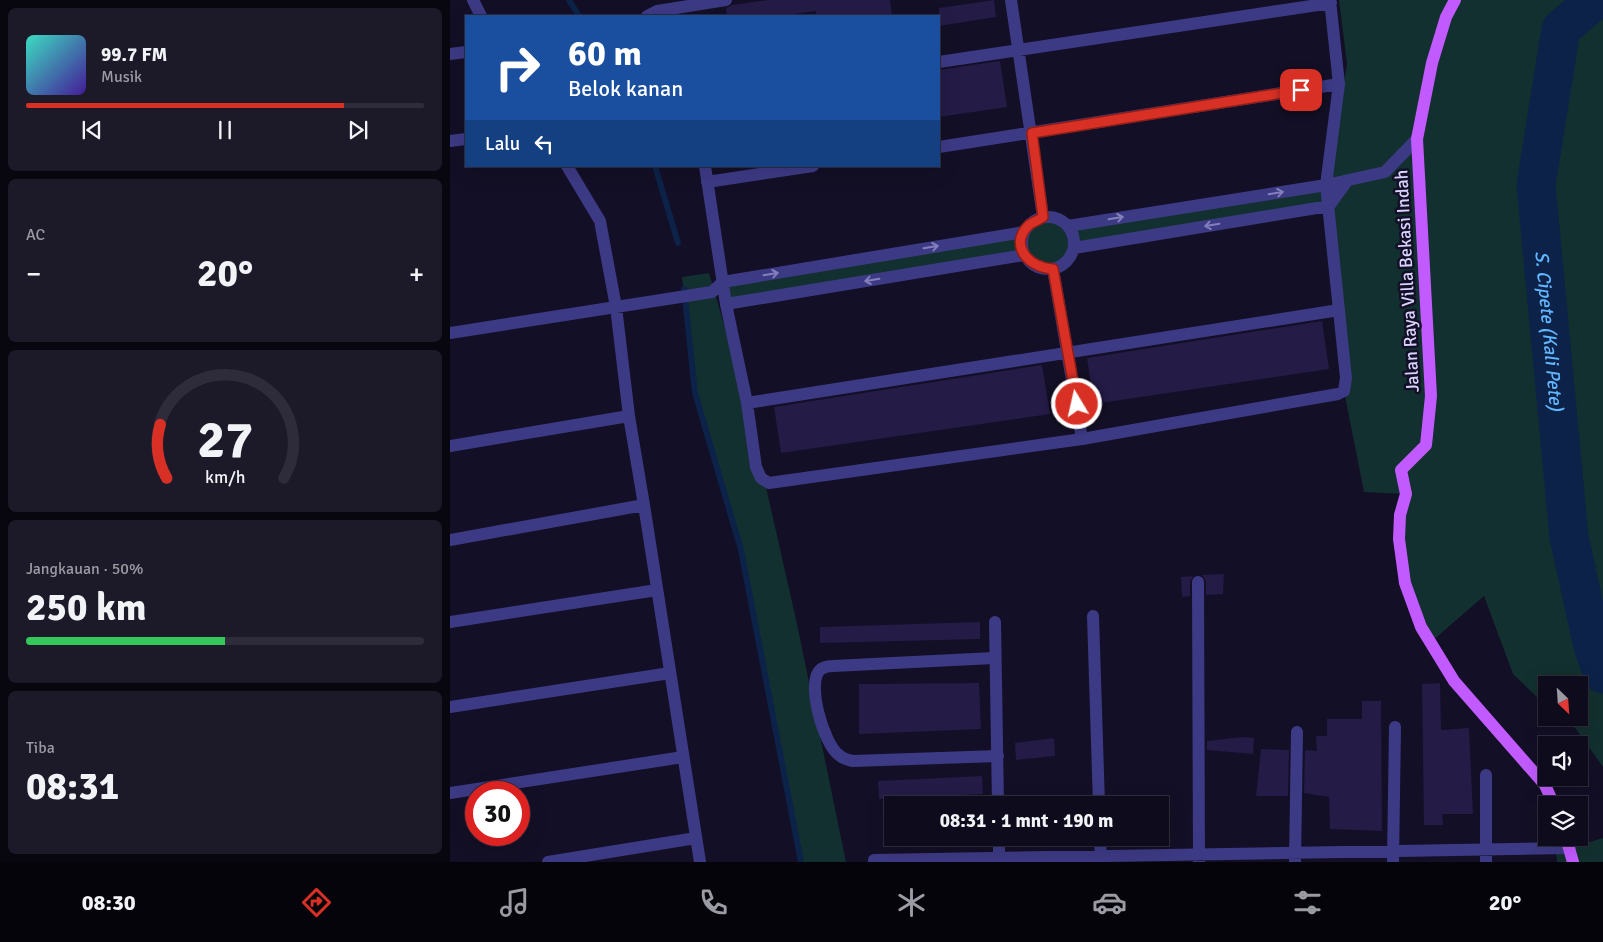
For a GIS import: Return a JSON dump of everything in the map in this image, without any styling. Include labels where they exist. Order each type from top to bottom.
[{"type":"main road","name":"Jalan Raya Villa Bekasi Indah","points":[[1455,0],[1446,17],[1432,62],[1417,139],[1420,228],[1432,382],[1426,445],[1401,470],[1406,494],[1400,515],[1399,539],[1405,583],[1421,627],[1454,681],[1545,784],[1550,796]]},
{"type":"main road","points":[[1569,846],[1573,862]]},
{"type":"street","points":[[473,0],[480,15]]},
{"type":"street","points":[[650,15],[657,12],[726,0]]},
{"type":"street","points":[[1011,0],[1043,217]]},
{"type":"street","points":[[705,167],[726,304],[747,403],[758,474],[769,483],[1082,439],[1338,394],[1344,391],[1346,379],[1326,185],[1339,84],[1331,2],[940,62]]},
{"type":"street","points":[[450,54],[465,52]]},
{"type":"street","points":[[940,147],[1339,84]]},
{"type":"street","points":[[450,142],[465,139]]},
{"type":"street","points":[[1068,226],[1326,185],[1385,172],[1417,139]]},
{"type":"street","points":[[569,167],[600,221],[616,308],[628,416],[644,505],[700,862]]},
{"type":"street","points":[[707,182],[806,167]]},
{"type":"street","points":[[1074,248],[1329,206],[1346,181]]},
{"type":"street","points":[[1043,217],[1056,218],[1068,226],[1074,237],[1074,248],[1066,263],[1053,269],[1041,269],[1030,262],[1024,255],[1021,244],[1024,232],[1030,224],[1043,217]]},
{"type":"street","points":[[450,334],[712,292],[723,282],[1024,232]]},
{"type":"street","points":[[712,292],[726,304],[1024,255]]},
{"type":"street","points":[[1053,269],[1069,351],[1082,439]]},
{"type":"street","points":[[747,403],[1339,310]]},
{"type":"street","points":[[450,446],[628,416]]},
{"type":"street","points":[[450,540],[644,505]]},
{"type":"street","points":[[1198,582],[1199,858]]},
{"type":"street","points":[[450,622],[657,590]]},
{"type":"street","points":[[1093,616],[1099,796]]},
{"type":"street","points":[[995,622],[994,658],[998,796]]},
{"type":"street","points":[[994,658],[833,666],[821,669],[818,674],[816,688],[818,715],[822,727],[837,755],[845,759],[853,761],[998,756]]},
{"type":"street","points":[[450,707],[670,673]]},
{"type":"street","points":[[1392,857],[1395,727]]},
{"type":"street","points":[[1295,857],[1297,732]]},
{"type":"street","points":[[450,793],[683,758]]},
{"type":"street","points":[[1485,856],[1486,775]]},
{"type":"street","points":[[548,862],[696,838]]},
{"type":"street","points":[[998,846],[999,860]]},
{"type":"street","points":[[1100,846],[1100,859]]},
{"type":"street","points":[[874,862],[874,860],[1485,856],[1549,846]]},
{"type":"green space","points":[[1339,0],[1603,0],[1603,671],[1600,665],[1603,674],[1603,767],[1588,746],[1588,736],[1581,736],[1572,726],[1588,726],[1588,676],[1538,676],[1538,698],[1513,674],[1484,596],[1431,642],[1421,627],[1399,539],[1406,494],[1364,492],[1344,391],[1329,206],[1074,248],[1066,263],[1061,267],[1049,270],[1032,264],[1024,255],[726,304],[723,282],[1024,232],[1030,224],[1043,217],[1068,226],[1326,185],[1347,64]]},
{"type":"green space","points":[[709,273],[747,403],[797,624],[846,862],[801,862],[741,550],[695,393],[682,277]]},
{"type":"green space","points":[[1603,838],[1603,862],[1557,862],[1556,849],[1588,846],[1588,843]]},
{"type":"building","points":[[768,0],[890,0],[892,15],[816,15],[816,11],[788,15],[727,15],[726,8],[732,5]]},
{"type":"building","points":[[994,0],[996,17],[940,26],[939,8]]},
{"type":"building","points":[[1000,61],[1007,107],[940,117],[940,70]]},
{"type":"building","points":[[1322,321],[1329,369],[1094,404],[1087,358]]},
{"type":"building","points":[[1042,365],[1050,414],[781,453],[774,407]]},
{"type":"building","points":[[1224,574],[1223,594],[1206,595],[1206,581],[1202,575]]},
{"type":"building","points":[[1193,576],[1190,582],[1190,596],[1182,597],[1181,577]]},
{"type":"building","points":[[980,622],[980,639],[820,643],[820,627]]},
{"type":"building","points":[[979,683],[981,729],[859,734],[859,684]]},
{"type":"building","points":[[1440,683],[1441,730],[1469,728],[1473,814],[1442,814],[1443,825],[1424,825],[1422,684]]},
{"type":"building","points":[[1362,701],[1381,701],[1382,831],[1330,829],[1329,797],[1304,793],[1305,750],[1317,751],[1316,736],[1327,736],[1327,719],[1362,719]]},
{"type":"building","points":[[1242,737],[1254,738],[1253,754],[1207,750],[1207,741]]},
{"type":"building","points":[[1054,738],[1055,756],[1016,760],[1015,743]]},
{"type":"building","points":[[1261,749],[1289,750],[1288,796],[1256,796]]},
{"type":"building","points":[[982,776],[983,794],[884,796],[884,799],[879,799],[878,781]]},
{"type":"waterway","points":[[569,0],[578,15]]},
{"type":"waterway","name":"S. Cipete (Kali Pete)","points":[[1595,0],[1561,29],[1536,185],[1569,537],[1593,646],[1603,674]]},
{"type":"waterway","points":[[655,167],[678,243]]},
{"type":"waterway","points":[[684,289],[695,393],[741,550],[801,862]]},
{"type":"route","points":[[1077,404],[1053,269],[1041,269],[1030,262],[1024,255],[1021,244],[1024,232],[1030,224],[1043,217],[1032,133],[1301,90]]}]
